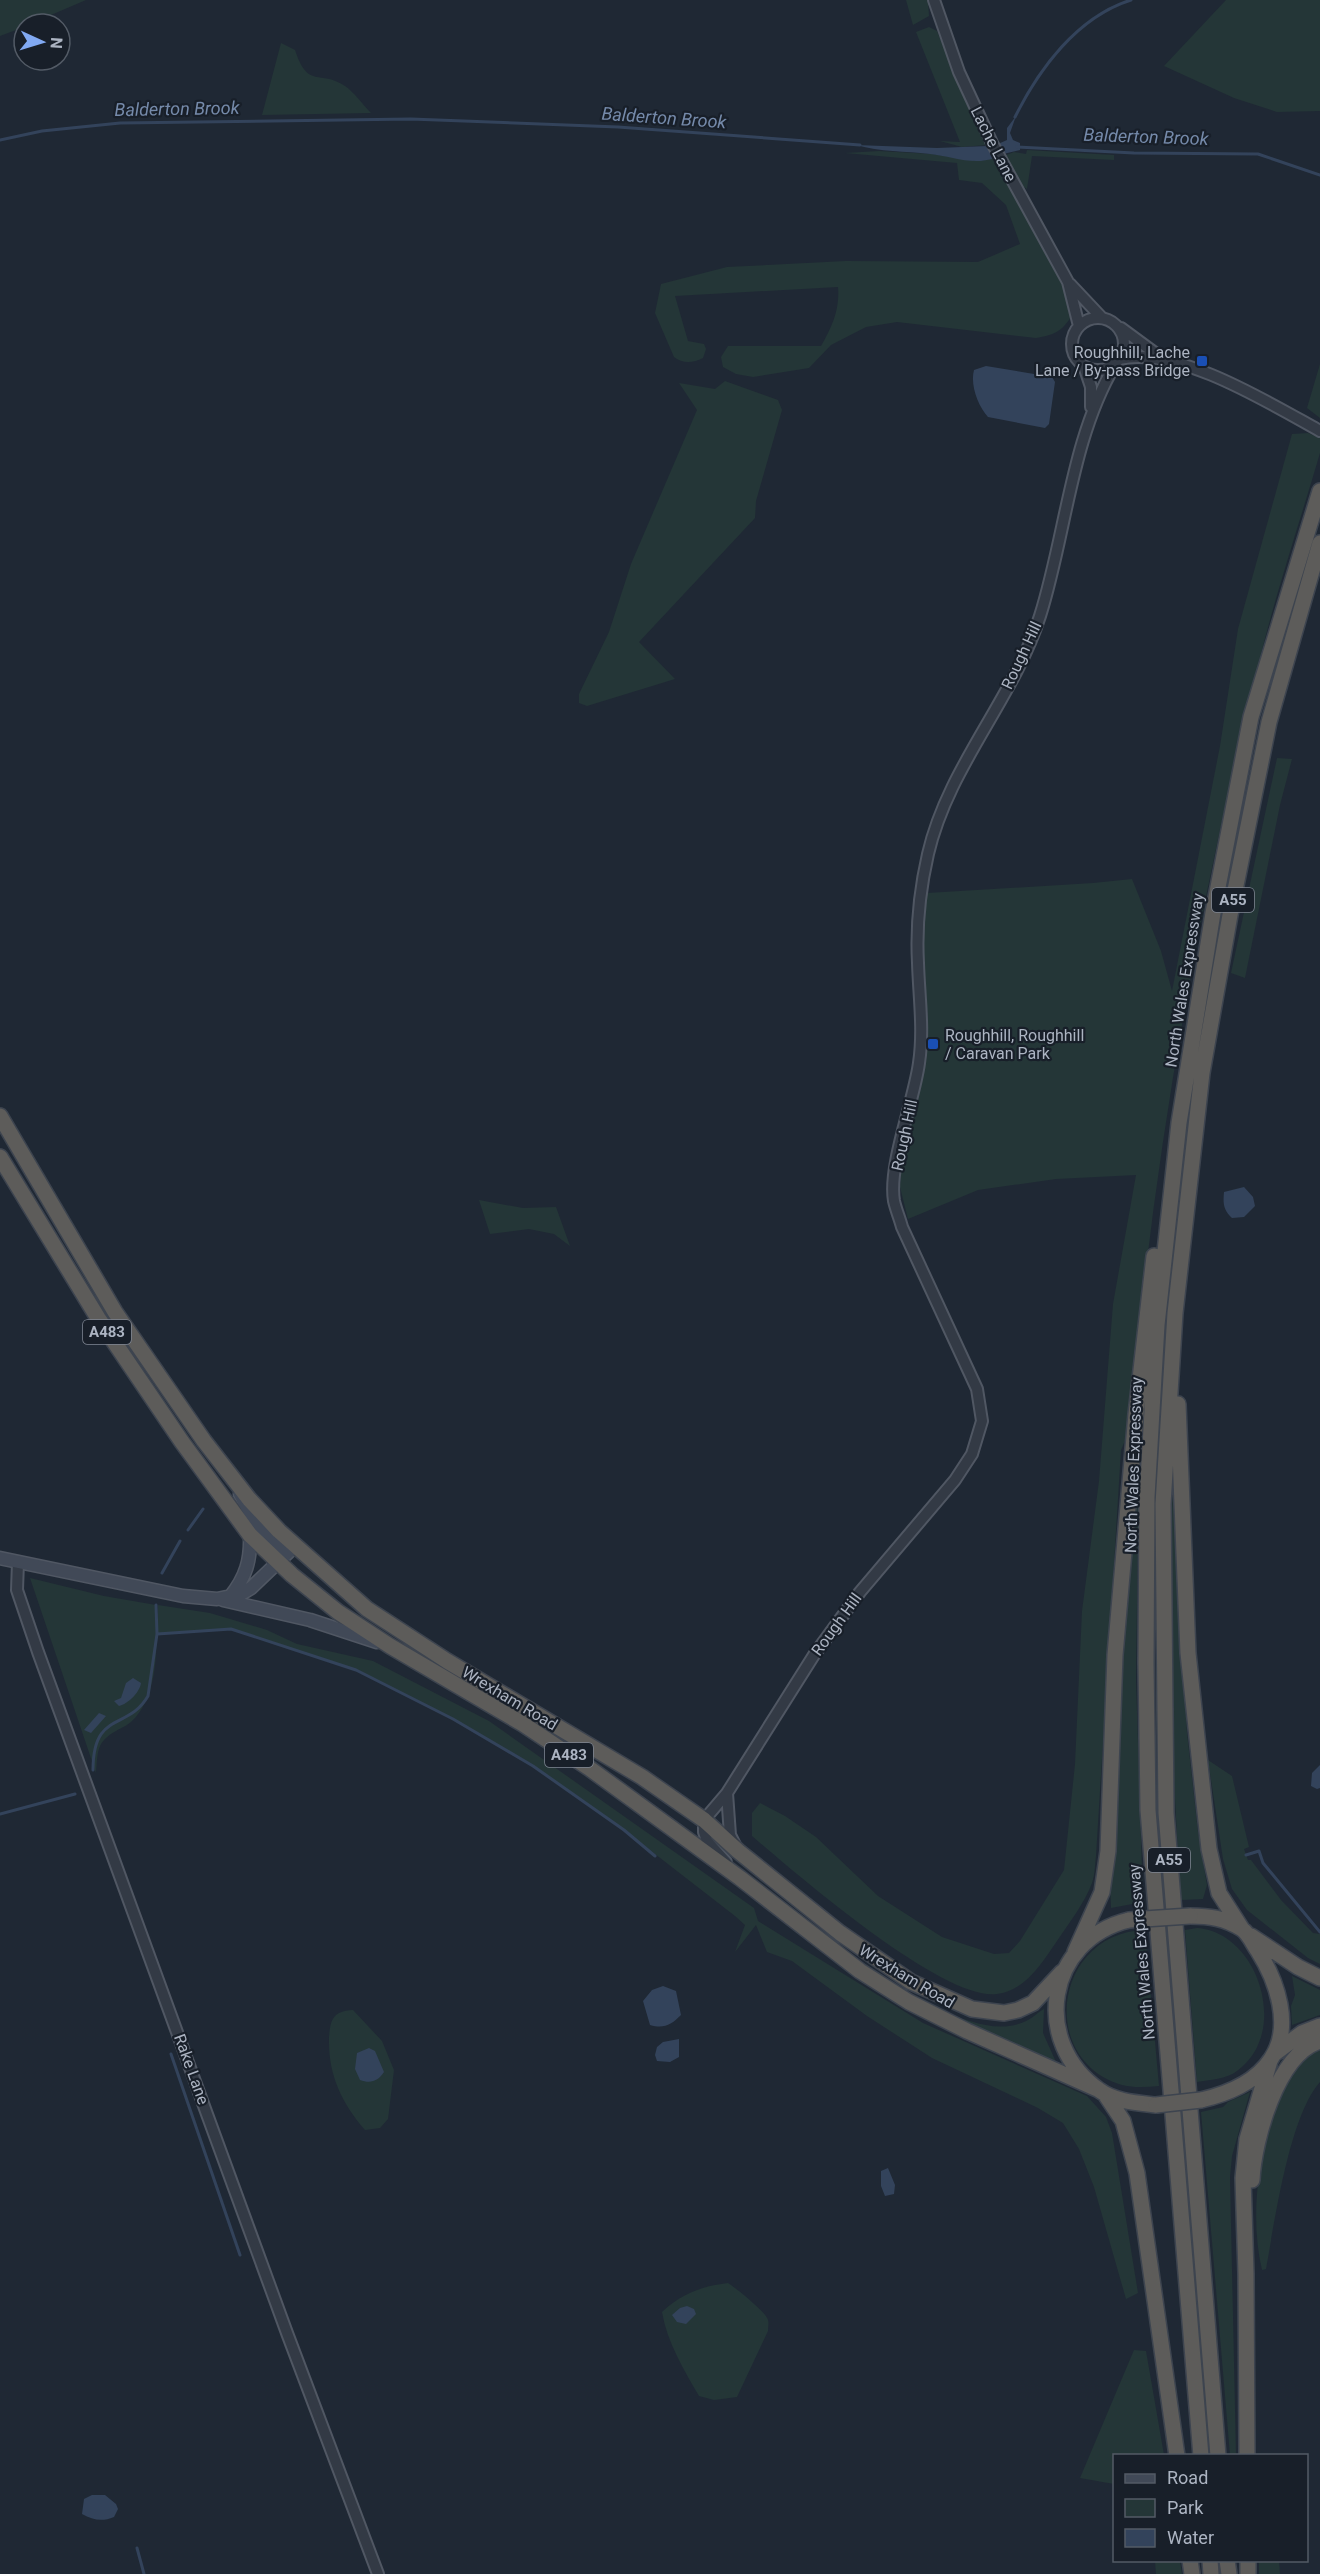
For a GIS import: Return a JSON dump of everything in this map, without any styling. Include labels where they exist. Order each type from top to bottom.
[{"type":"highway","name":"North Wales Expressway","points":[[1201,2454],[1148,1810],[1146,1663],[1148,1497],[1157,1326],[1179,1124],[1213,913],[1251,717],[1320,491]]},
{"type":"highway","name":"North Wales Expressway","points":[[1218,2454],[1166,1813],[1163,1504],[1175,1313],[1202,1073],[1230,915],[1269,722],[1320,543]]},
{"type":"highway","name":"A483","points":[[0,1116],[115,1312],[286,1554]]},
{"type":"highway","points":[[1177,2454],[1137,2174],[1123,2121],[1101,2092],[1075,2065],[1066,2051],[1059,2033],[1056,2015],[1057,1993],[1062,1972],[1075,1952],[1102,1892],[1108,1851],[1116,1655],[1136,1414],[1154,1258],[1179,1124]]},
{"type":"highway","name":"A483","points":[[0,1157],[116,1345],[192,1456],[250,1535],[286,1554]]},
{"type":"highway","points":[[1180,1263],[1178,1406],[1188,1653],[1209,1849],[1219,1893],[1268,1968],[1278,1993],[1281,2020],[1247,2139],[1243,2178],[1247,2454]]},
{"type":"highway","name":"Wrexham Road","points":[[286,1554],[338,1612],[390,1646],[523,1724],[589,1768],[740,1878],[860,1971],[909,2002],[1101,2092]]},
{"type":"highway","name":"Wrexham Road","points":[[286,1554],[405,1635],[642,1776],[704,1820],[738,1851],[840,1933],[911,1982],[972,2009],[1004,2013],[1033,2003],[1062,1972]]},
{"type":"highway","points":[[1075,1952],[1098,1932],[1113,1923],[1129,1920],[1207,1916],[1223,1919],[1320,1978]]},
{"type":"highway","points":[[1101,2092],[1122,2100],[1156,2105],[1220,2096],[1252,2079],[1272,2058],[1302,2033],[1320,2025]]},
{"type":"highway","points":[[1246,2274],[1252,2175],[1261,2130],[1280,2080],[1289,2066],[1304,2049],[1320,2041]]},
{"type":"main road","points":[[223,1598],[244,1577],[249,1565],[250,1535]]},
{"type":"main road","points":[[223,1598],[251,1588],[286,1554]]},
{"type":"main road","points":[[0,1558],[183,1596],[223,1598],[310,1620],[390,1646]]},
{"type":"street","name":"Lache Lane","points":[[934,0],[959,72],[1000,159],[1068,282],[1102,318]]},
{"type":"street","name":"Lache Lane","points":[[1068,282],[1079,326]]},
{"type":"street","points":[[1167,360],[1133,356],[1100,370],[1084,366],[1078,362],[1072,349],[1074,334],[1079,326],[1094,318],[1102,318],[1117,325],[1146,348],[1167,360],[1234,386],[1320,431]]},
{"type":"street","points":[[1117,325],[1125,342],[1118,362]]},
{"type":"street","name":"Rough Hill","points":[[704,1820],[727,1793],[814,1655],[860,1592],[955,1480],[972,1454],[982,1421],[977,1389],[902,1227],[894,1200],[894,1171],[919,1063],[921,1035],[918,939],[921,893],[928,853],[940,816],[972,748],[1019,667],[1040,616],[1091,410],[1118,362]]},
{"type":"street","name":"Rough Hill","points":[[1084,366],[1090,387],[1091,410]]},
{"type":"street","name":"Rake Lane","points":[[18,1562],[17,1590],[38,1652],[287,2333],[378,2574]]},
{"type":"street","points":[[727,1793],[730,1835],[738,1851]]},
{"type":"street","points":[[704,1820],[704,1833],[707,1841],[740,1878]]},
{"type":"green space","points":[[0,0],[86,0],[58,12],[12,12],[12,32],[0,36]]},
{"type":"green space","points":[[906,0],[928,0],[929,16],[913,25]]},
{"type":"green space","points":[[1226,0],[1320,0],[1320,111],[1277,112],[1234,98],[1164,66]]},
{"type":"green space","points":[[929,27],[937,31],[987,145],[962,147],[940,141],[960,142],[916,32]]},
{"type":"green space","points":[[281,43],[295,50],[305,70],[310,74],[336,81],[345,86],[371,113],[262,115]]},
{"type":"green space","points":[[1027,150],[1114,155],[1114,160],[1032,156],[1027,189],[1018,183],[1004,156],[1014,152],[1026,154]]},
{"type":"green space","points":[[879,151],[932,154],[980,161],[994,158],[1061,280],[1071,317],[1064,326],[1052,334],[1036,338],[897,322],[866,327],[831,345],[809,368],[753,377],[736,374],[723,367],[721,357],[728,346],[821,346],[834,318],[838,303],[838,287],[675,296],[688,341],[704,344],[706,349],[703,358],[696,361],[684,362],[674,357],[655,313],[661,284],[727,267],[846,261],[978,262],[1020,244],[1006,205],[982,183],[959,180],[957,163],[845,153]]},
{"type":"green space","points":[[1320,364],[1320,418],[1307,408]]},
{"type":"green space","points":[[725,381],[778,400],[782,410],[756,501],[755,518],[639,642],[675,679],[587,706],[579,703],[579,694],[609,632],[631,564],[697,410],[679,383],[715,389]]},
{"type":"green space","points":[[1308,433],[1320,438],[1320,453],[1269,625],[1217,842],[1164,1134],[1150,1232],[1130,1429],[1121,1450],[1094,1877],[1076,1913],[1045,1958],[1025,1981],[1017,1987],[997,1994],[973,1991],[942,1978],[871,1932],[752,1836],[752,1813],[760,1803],[785,1816],[816,1837],[878,1896],[942,1937],[994,1954],[1009,1953],[1020,1941],[1064,1870],[1075,1764],[1082,1611],[1099,1481],[1113,1304],[1136,1175],[1056,1179],[978,1190],[908,1219],[900,1187],[902,1159],[926,1061],[928,1026],[923,940],[927,893],[1132,879],[1161,951],[1172,991],[1220,746],[1238,629],[1292,434]]},
{"type":"green space","points":[[1277,758],[1292,759],[1280,805],[1245,978],[1231,973]]},
{"type":"green space","points":[[479,1200],[523,1208],[556,1207],[570,1246],[554,1234],[529,1229],[490,1234]]},
{"type":"green space","points":[[1139,1451],[1136,1680],[1143,1902],[1111,1908],[1110,1880],[1124,1607]]},
{"type":"green space","points":[[1173,1488],[1187,1733],[1198,1832],[1207,1885],[1203,1899],[1181,1900],[1170,1643]]},
{"type":"green space","points":[[30,1578],[104,1596],[156,1605],[155,1666],[148,1697],[132,1721],[109,1735],[101,1744],[96,1773]]},
{"type":"green space","points":[[158,1605],[210,1613],[267,1630],[297,1644],[373,1661],[489,1721],[754,1908],[758,1921],[923,2023],[1087,2096],[1106,2117],[1112,2133],[1138,2293],[1126,2299],[1094,2187],[1079,2149],[1063,2123],[1038,2108],[932,2058],[867,2016],[792,1961],[767,1952],[756,1925],[735,1952],[745,1925],[735,1916],[624,1830],[533,1766],[453,1719],[356,1670],[231,1629],[158,1634]]},
{"type":"green space","points":[[1208,1760],[1232,1776],[1249,1847],[1244,1849],[1248,1860],[1251,1860],[1281,1900],[1313,1933],[1320,1934],[1320,1964],[1308,1958],[1247,1910],[1232,1889],[1223,1859]]},
{"type":"green space","points":[[1197,1928],[1218,1934],[1237,1947],[1251,1965],[1260,1986],[1264,2010],[1262,2033],[1253,2054],[1233,2074],[1197,2082],[1185,1930]]},
{"type":"green space","points":[[1145,1930],[1159,2086],[1131,2087],[1122,2085],[1095,2071],[1077,2051],[1068,2026],[1068,1999],[1075,1974],[1091,1952],[1114,1936]]},
{"type":"green space","points":[[1292,1976],[1320,1990],[1320,2015],[1292,2025],[1291,2006],[1295,1995]]},
{"type":"green space","points":[[1044,2009],[1043,2033],[1056,2062],[942,2011],[985,2025],[1007,2026],[1028,2020]]},
{"type":"green space","points":[[353,2010],[382,2041],[394,2070],[388,2119],[380,2128],[365,2130],[349,2109],[338,2087],[331,2063],[329,2037],[332,2020],[339,2013]]},
{"type":"green space","points":[[1320,2047],[1320,2082],[1309,2098],[1292,2144],[1266,2269],[1262,2270],[1256,2223],[1259,2173],[1264,2148],[1279,2101],[1294,2070],[1303,2059]]},
{"type":"green space","points":[[1250,2092],[1232,2156],[1230,2177],[1236,2454],[1230,2454],[1201,2112],[1223,2107],[1228,2102]]},
{"type":"green space","points":[[728,2283],[762,2312],[768,2321],[768,2331],[737,2397],[714,2400],[699,2396],[672,2345],[662,2312],[692,2292]]},
{"type":"green space","points":[[1134,2350],[1146,2351],[1164,2454],[1113,2454],[1113,2484],[1080,2478]]},
{"type":"green space","points":[[1155,2562],[1180,2562],[1182,2574],[1156,2574]]},
{"type":"green space","points":[[1259,2562],[1279,2562],[1280,2574],[1259,2574]]},
{"type":"water","points":[[1016,116],[1010,133],[1013,140],[1020,143],[1020,150],[1003,154],[998,144],[1007,140],[1007,128]]},
{"type":"water","points":[[856,145],[937,148],[988,146],[994,158],[970,161]]},
{"type":"water","points":[[986,366],[1052,377],[1055,382],[1049,424],[1045,428],[988,417],[978,401],[973,382],[974,370]]},
{"type":"water","points":[[1244,1187],[1253,1197],[1255,1206],[1244,1217],[1232,1218],[1224,1206],[1224,1192]]},
{"type":"water","points":[[133,1678],[141,1683],[136,1694],[119,1706],[114,1701],[121,1698],[126,1683]]},
{"type":"water","points":[[99,1713],[106,1716],[91,1733],[84,1730]]},
{"type":"water","points":[[1320,1765],[1320,1788],[1317,1789],[1311,1786],[1312,1773]]},
{"type":"water","points":[[663,1986],[676,1991],[681,2015],[667,2025],[659,2027],[650,2025],[643,2001],[652,1990]]},
{"type":"water","points":[[679,2039],[679,2057],[670,2062],[657,2061],[655,2055],[657,2047],[663,2042]]},
{"type":"water","points":[[369,2048],[375,2051],[384,2072],[377,2080],[371,2082],[360,2080],[355,2069],[357,2053]]},
{"type":"water","points":[[888,2168],[895,2185],[894,2194],[885,2196],[881,2186],[881,2171]]},
{"type":"water","points":[[687,2306],[694,2309],[696,2314],[686,2324],[677,2322],[672,2315],[680,2308]]},
{"type":"water","points":[[92,2495],[105,2495],[116,2504],[118,2509],[114,2517],[98,2520],[82,2514],[84,2499]]},
{"type":"waterway","points":[[1015,117],[1048,63],[1062,47],[1093,19],[1131,0]]},
{"type":"waterway","name":"Balderton Brook","points":[[0,140],[42,131],[120,123],[411,119],[618,127],[860,145]]},
{"type":"waterway","name":"Balderton Brook","points":[[1017,147],[1134,153],[1258,154],[1320,175]]},
{"type":"waterway","points":[[188,1530],[203,1509]]},
{"type":"waterway","points":[[162,1573],[180,1541]]},
{"type":"waterway","points":[[93,1770],[95,1751],[105,1729],[131,1714],[148,1696],[157,1634],[156,1605]]},
{"type":"waterway","points":[[157,1634],[231,1629],[356,1670],[453,1719],[533,1766],[624,1830],[655,1856]]},
{"type":"waterway","points":[[0,1814],[75,1794]]},
{"type":"waterway","points":[[1246,1855],[1259,1851],[1263,1863],[1320,1932]]},
{"type":"waterway","points":[[171,2054],[240,2255]]},
{"type":"waterway","points":[[137,2548],[144,2574]]},
{"type":"place","name":"Roughhill, Lache Lane / By-pass Bridge","points":[[1202,361]]},
{"type":"place","name":"Roughhill, Roughhill / Caravan Park","points":[[933,1044]]}]
